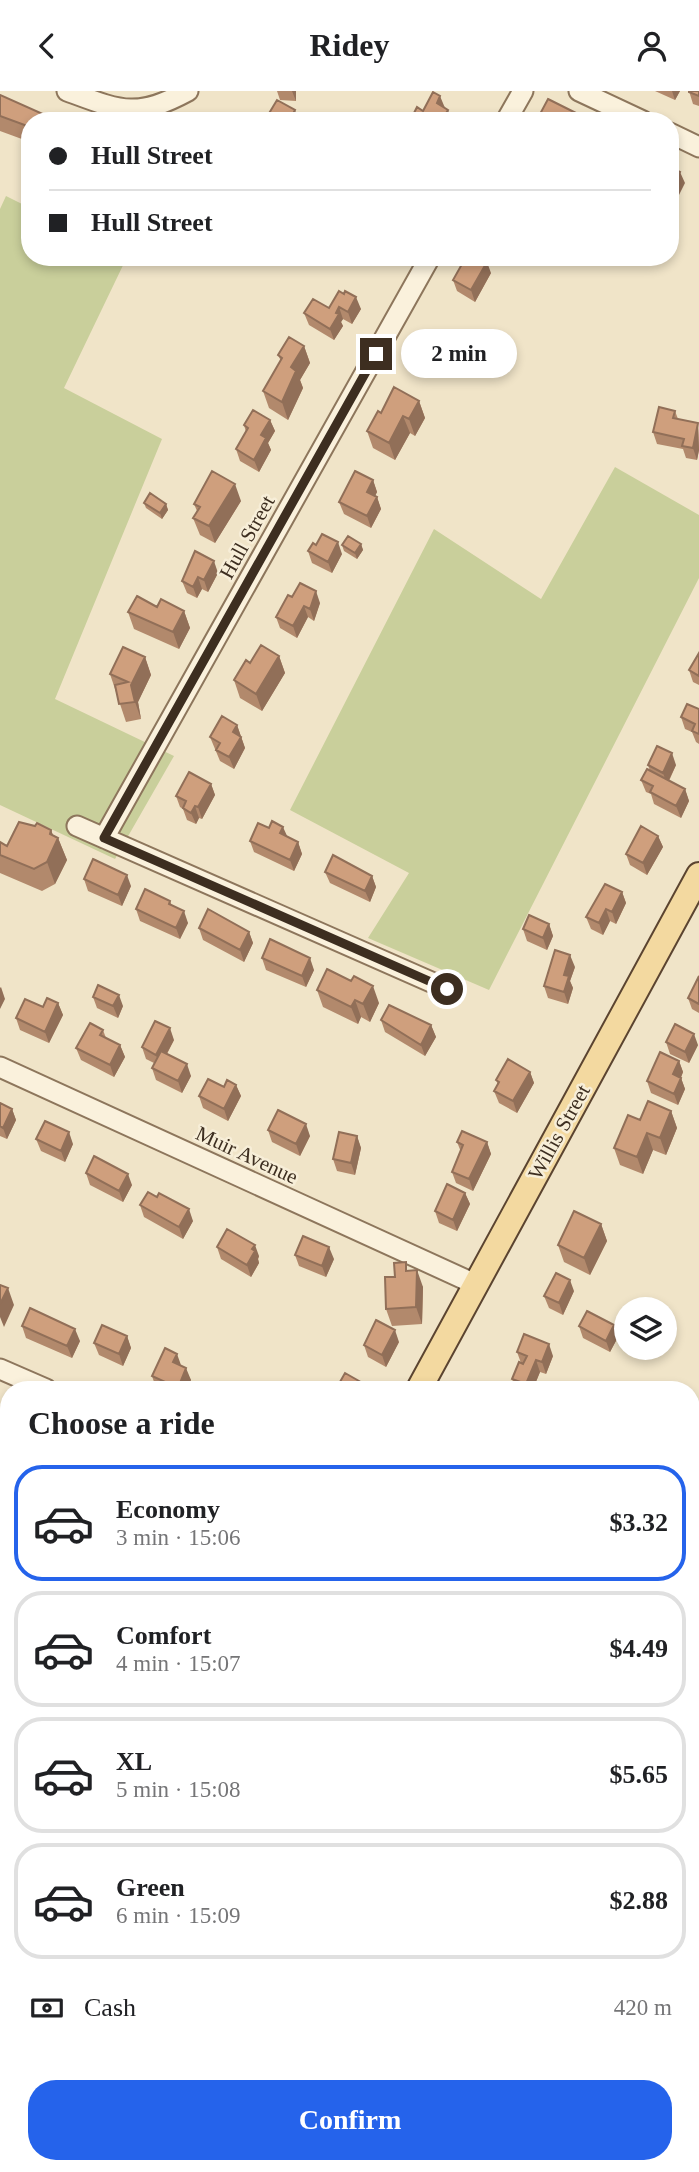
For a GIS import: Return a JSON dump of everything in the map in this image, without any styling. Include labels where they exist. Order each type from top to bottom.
[{"type":"main road","name":"Willis Street","points":[[423,1381],[699,875]]},
{"type":"street","points":[[67,91],[129,110],[157,107],[188,91]]},
{"type":"street","points":[[511,112],[523,91]]},
{"type":"street","points":[[579,91],[624,112]]},
{"type":"street","points":[[679,137],[699,147]]},
{"type":"street","name":"Hull Street","points":[[104,838],[425,266]]},
{"type":"street","points":[[77,826],[447,989]]},
{"type":"street","name":"Muir Avenue","points":[[0,1067],[475,1284]]},
{"type":"street","points":[[0,1369],[28,1381]]},
{"type":"green space","points":[[6,196],[21,204],[21,266],[123,266],[64,388],[162,439],[55,699],[174,756],[115,859],[0,805],[0,209]]},
{"type":"green space","points":[[615,467],[699,515],[699,578],[489,990],[368,938],[409,873],[290,810],[434,529],[541,599]]},
{"type":"building","points":[[433,92],[440,96],[437,103],[448,110],[414,112],[417,107],[423,111]]},
{"type":"building","points":[[0,95],[38,112],[21,112],[21,124],[0,116]]},
{"type":"building","points":[[548,99],[574,112],[541,112]]},
{"type":"building","points":[[277,100],[295,110],[294,112],[270,112]]},
{"type":"building","points":[[461,266],[485,266],[471,290],[453,280]]},
{"type":"building","points":[[339,291],[356,297],[348,312],[339,307],[336,313],[339,314],[330,329],[304,313],[313,299],[329,308]]},
{"type":"building","points":[[424,334],[449,348],[439,366],[414,352]]},
{"type":"building","points":[[289,337],[304,346],[291,367],[296,371],[282,402],[263,391],[282,358],[278,355]]},
{"type":"building","points":[[394,387],[419,401],[409,419],[403,416],[389,443],[367,431],[378,411],[381,413]]},
{"type":"building","points":[[659,407],[675,411],[673,418],[698,423],[693,448],[682,446],[684,439],[653,432]]},
{"type":"building","points":[[253,410],[270,420],[261,435],[266,438],[254,460],[236,449],[248,428],[244,425]]},
{"type":"building","points":[[212,471],[235,484],[209,526],[193,518],[200,507],[194,504]]},
{"type":"building","points":[[355,471],[373,480],[367,492],[377,497],[367,516],[339,502]]},
{"type":"building","points":[[150,493],[166,504],[160,513],[144,503]]},
{"type":"building","points":[[322,534],[338,542],[328,562],[308,551],[313,543],[316,545]]},
{"type":"building","points":[[348,536],[361,544],[355,553],[342,545]]},
{"type":"building","points":[[195,551],[214,561],[204,580],[198,577],[193,587],[182,581]]},
{"type":"building","points":[[300,583],[316,591],[310,609],[304,606],[293,626],[276,617],[288,595],[292,597]]},
{"type":"building","points":[[137,596],[157,607],[161,599],[184,611],[173,632],[128,612]]},
{"type":"building","points":[[261,645],[279,656],[256,694],[234,680],[246,660],[250,663]]},
{"type":"building","points":[[123,647],[145,657],[131,685],[135,702],[119,704],[115,685],[128,682],[110,674]]},
{"type":"building","points":[[699,653],[699,676],[689,670]]},
{"type":"building","points":[[687,704],[699,709],[699,734],[692,731],[695,724],[681,717]]},
{"type":"building","points":[[222,716],[237,725],[233,732],[241,737],[229,757],[216,750],[220,743],[210,737]]},
{"type":"building","points":[[657,746],[672,753],[663,773],[648,765]]},
{"type":"building","points":[[647,769],[685,789],[676,806],[650,792],[653,786],[641,780]]},
{"type":"building","points":[[189,772],[211,784],[198,807],[195,806],[191,813],[183,808],[186,801],[176,796]]},
{"type":"building","points":[[272,821],[283,827],[280,833],[298,842],[290,860],[250,841],[258,823],[269,828]]},
{"type":"building","points":[[19,822],[35,826],[37,823],[51,830],[50,834],[58,838],[47,862],[34,869],[0,855],[0,842],[7,846]]},
{"type":"building","points":[[641,826],[658,836],[643,863],[626,854]]},
{"type":"building","points":[[333,855],[372,876],[365,891],[325,872]]},
{"type":"building","points":[[93,859],[127,875],[118,895],[84,879]]},
{"type":"building","points":[[605,884],[622,892],[612,912],[606,909],[599,923],[586,917]]},
{"type":"building","points":[[145,889],[184,911],[176,928],[136,909]]},
{"type":"building","points":[[208,909],[249,932],[240,950],[199,928]]},
{"type":"building","points":[[529,915],[549,924],[543,938],[523,929]]},
{"type":"building","points":[[270,939],[310,958],[302,976],[262,958]]},
{"type":"building","points":[[555,950],[570,955],[564,975],[569,976],[564,992],[544,986]]},
{"type":"building","points":[[327,969],[351,981],[354,976],[373,986],[363,1004],[355,1000],[351,1007],[317,990]]},
{"type":"building","points":[[699,976],[699,1004],[688,998]]},
{"type":"building","points":[[98,985],[119,995],[113,1006],[93,997]]},
{"type":"building","points":[[47,998],[58,1003],[45,1032],[16,1018],[25,999],[43,1007]]},
{"type":"building","points":[[389,1005],[431,1025],[421,1045],[381,1020]]},
{"type":"building","points":[[155,1021],[170,1028],[156,1055],[142,1047]]},
{"type":"building","points":[[90,1023],[103,1030],[100,1035],[120,1045],[110,1065],[76,1048]]},
{"type":"building","points":[[675,1024],[694,1034],[685,1052],[666,1042]]},
{"type":"building","points":[[161,1051],[187,1064],[178,1081],[152,1068]]},
{"type":"building","points":[[660,1052],[679,1061],[673,1074],[681,1078],[674,1094],[647,1081]]},
{"type":"building","points":[[508,1059],[530,1072],[513,1101],[494,1091],[499,1082],[496,1080]]},
{"type":"building","points":[[208,1079],[224,1087],[227,1080],[236,1085],[224,1109],[199,1096]]},
{"type":"building","points":[[648,1101],[671,1111],[660,1138],[647,1133],[637,1157],[614,1148],[628,1115],[640,1120]]},
{"type":"building","points":[[0,1103],[12,1109],[3,1128],[0,1126]]},
{"type":"building","points":[[278,1110],[306,1124],[296,1144],[268,1130]]},
{"type":"building","points":[[45,1121],[69,1132],[61,1151],[36,1139]]},
{"type":"building","points":[[462,1131],[487,1142],[469,1179],[452,1172],[463,1145],[457,1142]]},
{"type":"building","points":[[339,1132],[357,1136],[351,1163],[333,1159]]},
{"type":"building","points":[[94,1156],[128,1174],[119,1191],[86,1173]]},
{"type":"building","points":[[447,1184],[465,1193],[453,1220],[435,1211]]},
{"type":"building","points":[[148,1192],[157,1197],[159,1193],[189,1209],[179,1227],[140,1205]]},
{"type":"building","points":[[574,1211],[601,1224],[584,1258],[558,1245]]},
{"type":"building","points":[[227,1229],[255,1245],[252,1249],[255,1251],[247,1265],[217,1247]]},
{"type":"building","points":[[303,1236],[329,1247],[322,1266],[295,1255]]},
{"type":"building","points":[[406,1262],[406,1271],[417,1270],[416,1307],[386,1309],[385,1277],[395,1277],[394,1263]]},
{"type":"building","points":[[556,1273],[570,1280],[559,1303],[544,1296]]},
{"type":"building","points":[[0,1285],[8,1288],[0,1304]]},
{"type":"building","points":[[30,1308],[75,1329],[67,1346],[22,1326]]},
{"type":"building","points":[[587,1311],[614,1325],[606,1341],[579,1326]]},
{"type":"building","points":[[376,1320],[395,1330],[382,1355],[364,1345]]},
{"type":"building","points":[[102,1325],[127,1336],[119,1354],[94,1343]]},
{"type":"building","points":[[524,1334],[549,1344],[542,1362],[536,1360],[527,1381],[512,1379],[519,1362],[523,1364],[527,1356],[517,1352]]},
{"type":"building","points":[[165,1348],[177,1354],[173,1362],[186,1368],[181,1381],[163,1381],[152,1376]]},
{"type":"building","points":[[345,1373],[359,1381],[340,1381]]},
{"type":"route","points":[[376,354],[104,838],[447,989]]}]
